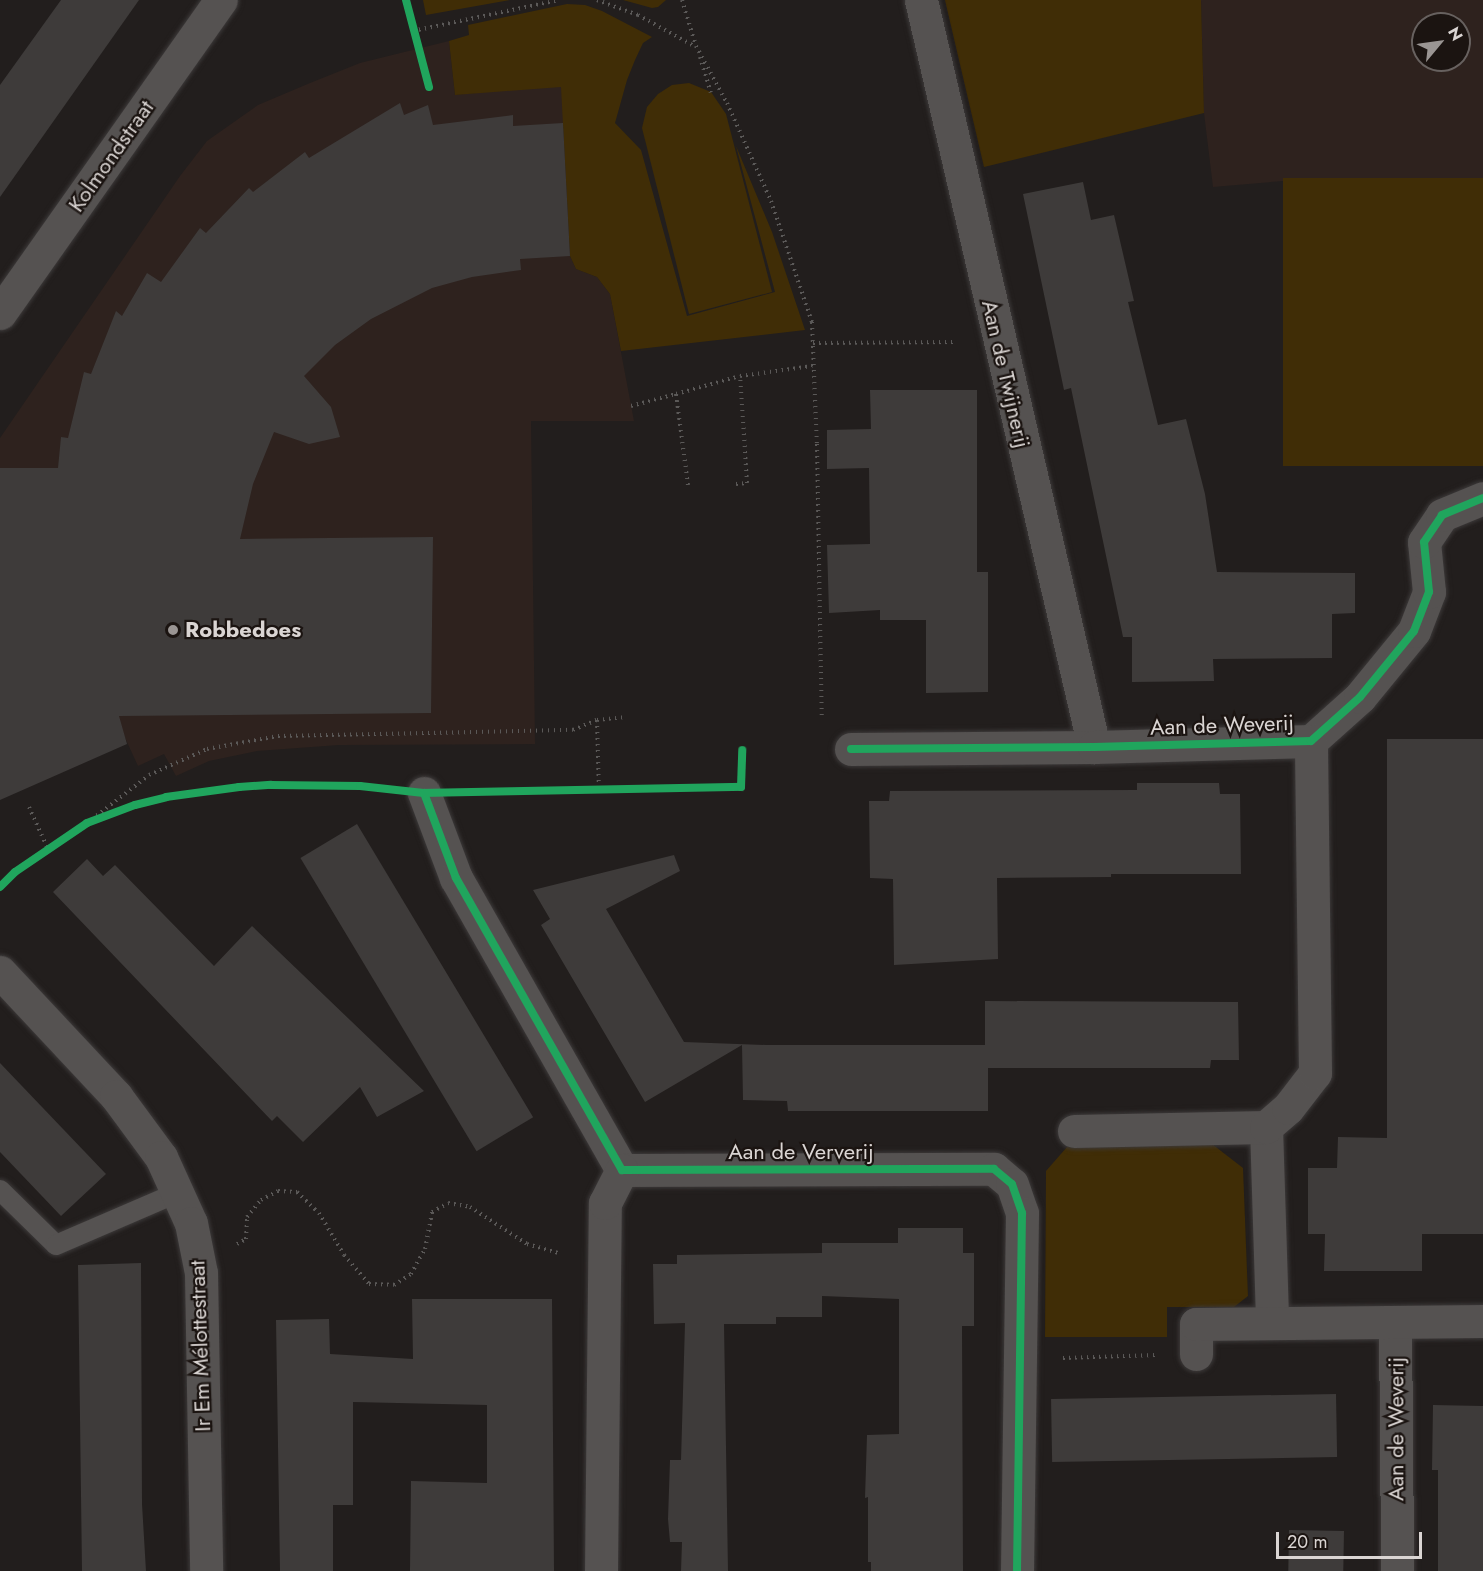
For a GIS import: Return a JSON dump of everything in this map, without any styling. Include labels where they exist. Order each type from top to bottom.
[{"type":"street","name":"Kolmondstraat","points":[[0,313],[221,0]]},
{"type":"street","name":"Aan de Twijnerij","points":[[921,0],[1094,747]]},
{"type":"street","name":"Aan de Weverij","points":[[851,749],[1094,747],[1311,741],[1360,698],[1414,631],[1429,592],[1424,542],[1442,515],[1483,498]]},
{"type":"street","name":"Aan de Weverij","points":[[1266,1127],[1288,1108],[1315,1074],[1311,741]]},
{"type":"street","points":[[424,793],[456,878],[622,1170],[605,1203],[601,1571]]},
{"type":"street","name":"Ir Em Mélottestraat","points":[[0,972],[116,1096],[161,1157],[191,1223],[201,1274],[206,1571]]},
{"type":"street","points":[[1074,1131],[1266,1127],[1272,1322]]},
{"type":"street","name":"Aan de Ververij","points":[[622,1170],[994,1169],[1012,1184],[1022,1213],[1017,1571]]},
{"type":"street","points":[[1196,1354],[1196,1324],[1483,1321]]},
{"type":"street","name":"Aan de Weverij","points":[[1395,1322],[1397,1571]]},
{"type":"lane","points":[[0,1190],[56,1245],[177,1193]]},
{"type":"path","points":[[410,21],[414,36],[559,0]]},
{"type":"path","points":[[597,0],[638,15],[696,46],[727,103],[771,201],[812,322],[812,366],[817,444],[822,725]]},
{"type":"path","points":[[682,0],[711,92]]},
{"type":"path","points":[[813,343],[964,341],[972,327],[994,321]]},
{"type":"path","points":[[632,406],[740,376],[812,366]]},
{"type":"path","points":[[736,484],[747,483],[740,376]]},
{"type":"path","points":[[676,394],[688,485]]},
{"type":"path","points":[[77,830],[149,775],[207,748],[278,736],[573,730],[597,720],[627,717]]},
{"type":"path","points":[[597,720],[599,790]]},
{"type":"path","points":[[29,807],[48,849]]},
{"type":"path","points":[[87,823],[116,812]]},
{"type":"path","points":[[40,855],[58,843]]},
{"type":"path","points":[[196,1251],[225,1251],[246,1239],[248,1217],[261,1200],[278,1191],[297,1192],[319,1213],[344,1255],[369,1284],[394,1285],[411,1274],[425,1249],[432,1212],[448,1203],[470,1207],[527,1244],[561,1254],[605,1251]]},
{"type":"path","points":[[1020,1359],[1196,1354]]},
{"type":"shaded area","points":[[423,0],[510,0],[426,15]]},
{"type":"shaded area","points":[[623,0],[666,0],[658,7],[652,8]]},
{"type":"shaded area","points":[[945,0],[1201,0],[1204,113],[984,167]]},
{"type":"shaded area","points":[[1201,0],[1483,0],[1483,178],[1283,181],[1213,187],[1204,113]]},
{"type":"shaded area","points":[[567,4],[585,5],[602,11],[652,37],[643,43],[635,60],[615,123],[641,150],[687,316],[775,292],[736,146],[772,232],[805,330],[621,351],[610,294],[597,277],[576,269],[570,256],[561,87],[455,95],[449,41],[469,35],[468,25]]},
{"type":"shaded area","points":[[449,41],[455,95],[565,84],[563,123],[570,256],[576,269],[597,277],[610,294],[634,421],[531,421],[535,744],[339,745],[257,751],[209,761],[176,776],[164,754],[138,766],[115,716],[0,573],[0,438],[180,176],[207,141],[258,105],[310,83],[360,63]]},
{"type":"shaded area","points":[[689,83],[711,92],[726,114],[772,292],[689,314],[642,128],[647,107],[658,94],[672,85]]},
{"type":"shaded area","points":[[1283,178],[1483,178],[1483,466],[1283,466]]},
{"type":"shaded area","points":[[1212,1144],[1243,1168],[1248,1296],[1234,1307],[1167,1307],[1167,1337],[1045,1337],[1046,1171],[1067,1147]]},
{"type":"building","points":[[61,0],[139,0],[0,197],[0,85]]},
{"type":"building","points":[[400,103],[404,115],[428,105],[433,125],[513,115],[513,126],[563,123],[570,256],[520,259],[521,270],[472,277],[432,288],[371,319],[335,345],[304,376],[331,407],[340,437],[309,444],[274,432],[253,484],[240,539],[433,537],[431,713],[119,716],[127,744],[0,800],[0,468],[58,468],[61,437],[68,438],[84,372],[91,374],[116,311],[122,316],[147,273],[161,282],[200,228],[206,233],[249,188],[253,192],[305,152],[309,158]]},
{"type":"building","points":[[1083,182],[1091,220],[1114,215],[1134,301],[1128,302],[1158,425],[1186,419],[1205,494],[1217,572],[1355,573],[1355,613],[1332,614],[1332,658],[1213,659],[1214,681],[1132,682],[1132,637],[1123,637],[1071,388],[1064,390],[1023,194]]},
{"type":"building","points":[[870,390],[977,390],[977,572],[988,572],[988,692],[926,693],[926,620],[880,620],[880,610],[829,613],[827,545],[870,544],[869,468],[827,469],[827,430],[871,429]]},
{"type":"building","points":[[1387,739],[1483,739],[1483,1234],[1422,1234],[1422,1271],[1324,1271],[1325,1234],[1308,1234],[1308,1168],[1337,1168],[1338,1137],[1387,1138]]},
{"type":"building","points":[[1137,783],[1219,783],[1220,794],[1240,794],[1241,874],[1111,874],[1111,877],[997,878],[998,959],[894,965],[893,879],[870,878],[869,801],[889,801],[890,791],[1137,790]]},
{"type":"building","points":[[357,824],[533,1117],[477,1151],[300,858]]},
{"type":"building","points":[[674,855],[680,871],[606,909],[684,1042],[766,1045],[985,1045],[985,1001],[1238,1002],[1239,1060],[1211,1060],[1210,1068],[988,1068],[988,1111],[788,1111],[787,1101],[743,1100],[742,1045],[645,1102],[541,925],[550,919],[533,890]]},
{"type":"building","points":[[87,859],[103,876],[115,865],[214,966],[252,926],[424,1091],[377,1117],[360,1087],[303,1142],[277,1116],[272,1121],[53,892]]},
{"type":"building","points":[[0,1063],[106,1174],[61,1216],[0,1152]]},
{"type":"building","points":[[898,1228],[963,1228],[963,1253],[974,1253],[974,1326],[962,1326],[963,1571],[871,1571],[871,1562],[868,1562],[868,1497],[865,1498],[867,1435],[899,1434],[899,1299],[822,1296],[822,1317],[776,1317],[776,1324],[724,1324],[728,1571],[681,1571],[682,1542],[670,1542],[668,1519],[670,1460],[681,1460],[685,1323],[654,1324],[653,1264],[677,1264],[677,1255],[822,1253],[822,1243],[898,1243]]},
{"type":"building","points":[[141,1263],[142,1504],[146,1571],[82,1571],[78,1265]]},
{"type":"building","points":[[412,1299],[552,1299],[554,1571],[410,1571],[411,1481],[487,1483],[487,1405],[353,1402],[353,1505],[333,1505],[333,1571],[280,1571],[276,1320],[329,1319],[330,1354],[413,1359]]},
{"type":"building","points":[[1336,1394],[1337,1457],[1052,1462],[1051,1399]]},
{"type":"building","points":[[1433,1405],[1483,1406],[1483,1571],[1438,1571],[1438,1470],[1432,1470]]},
{"type":"building","points":[[1289,1530],[1344,1531],[1343,1571],[1288,1571]]},
{"type":"cycle path","points":[[406,0],[429,87]]},
{"type":"cycle path","points":[[851,749],[1094,747],[1311,741],[1360,697],[1414,631],[1429,592],[1424,542],[1442,515],[1483,498]]},
{"type":"cycle path","points":[[0,887],[15,872],[87,823],[135,805],[166,797],[271,785],[360,786],[424,793],[741,787],[742,750]]},
{"type":"cycle path","points":[[424,793],[456,878],[622,1170],[994,1169],[1012,1184],[1022,1213],[1017,1571]]},
{"type":"place","name":"Robbedoes","points":[[173,630]]}]
